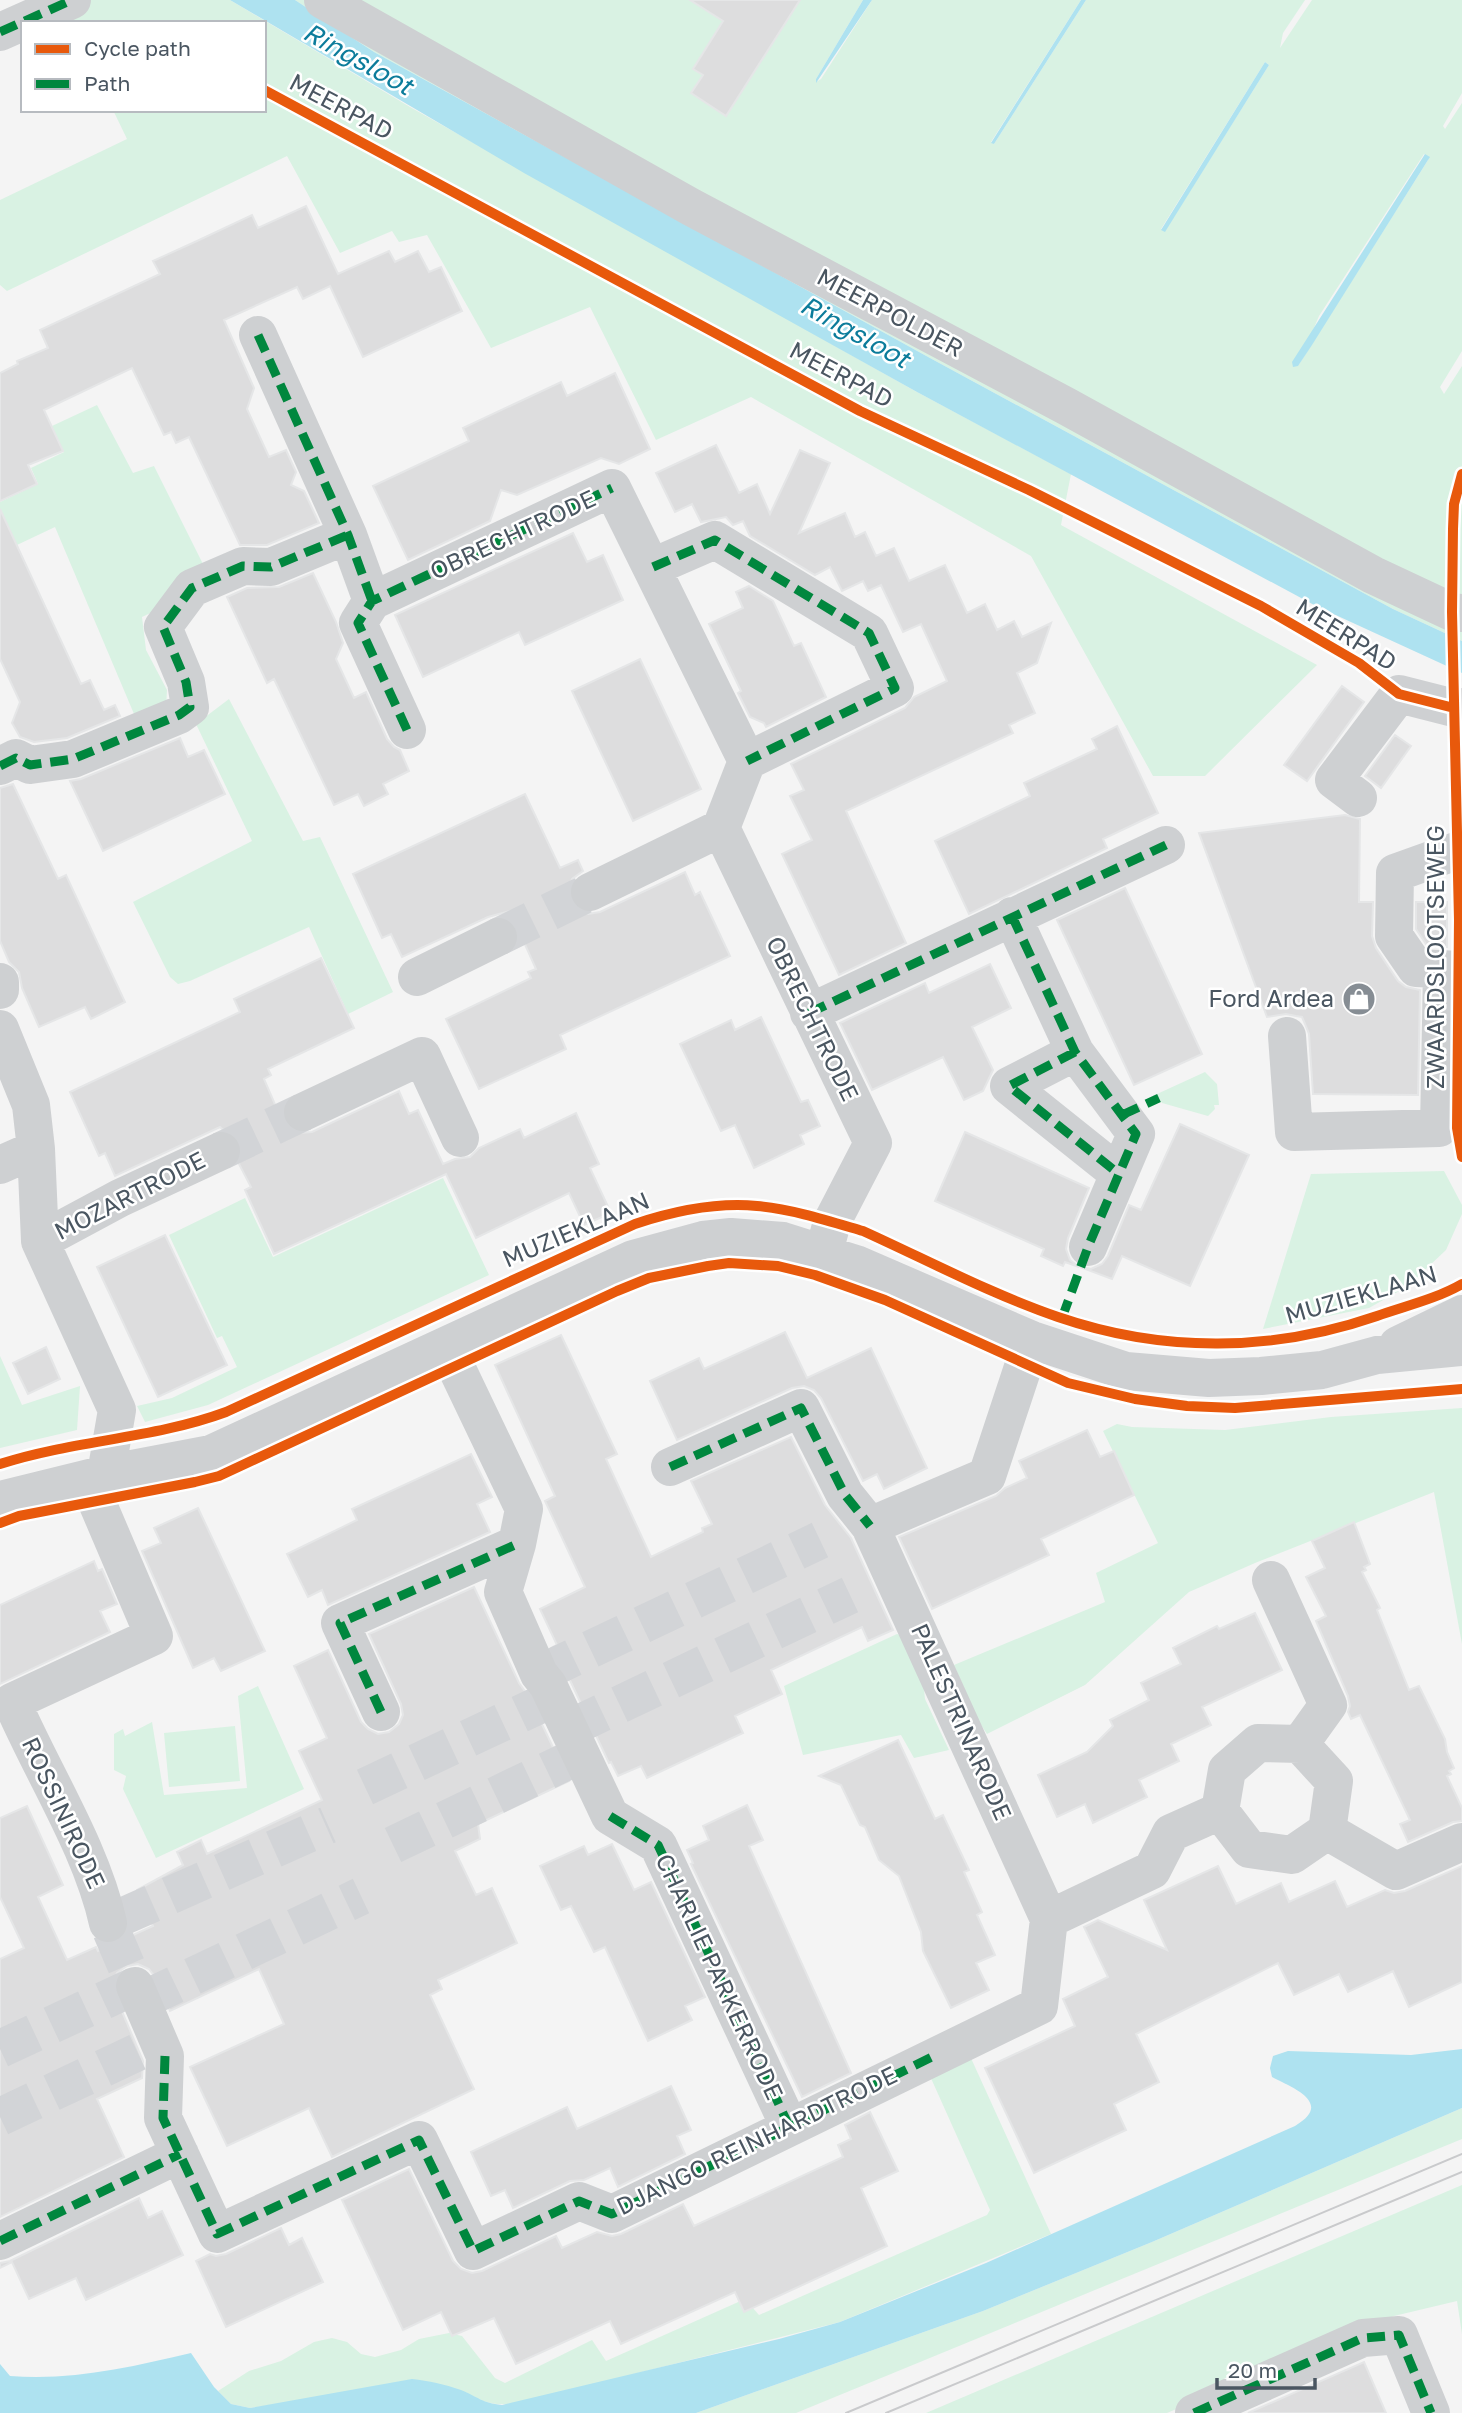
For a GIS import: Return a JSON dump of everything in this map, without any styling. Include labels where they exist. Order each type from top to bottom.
[{"type":"street","points":[[25,21],[72,0]]},
{"type":"street","name":"MEERPOLDER","points":[[323,0],[679,201],[1066,406],[1373,575],[1452,612],[1462,613]]},
{"type":"street","points":[[0,32],[21,23]]},
{"type":"street","points":[[258,335],[348,535],[372,601],[358,623],[407,730]]},
{"type":"street","name":"OBRECHTRODE","points":[[372,601],[612,488],[747,761]]},
{"type":"street","points":[[0,765],[16,758],[30,765],[73,759],[179,715],[190,707],[186,682],[163,627],[192,588],[243,566],[271,567],[348,535]]},
{"type":"street","points":[[590,892],[721,828],[747,761],[895,688],[869,633],[715,540],[653,567]]},
{"type":"street","points":[[1358,798],[1334,780],[1399,694],[1454,708],[1462,707]]},
{"type":"street","name":"OBRECHTRODE","points":[[721,828],[873,1143],[832,1222],[824,1252]]},
{"type":"street","points":[[809,1013],[1166,845]]},
{"type":"street","points":[[1287,1037],[1294,1132],[1439,1128],[1452,969],[1416,968],[1394,936],[1395,873],[1462,849]]},
{"type":"street","points":[[1012,916],[1075,1052],[1136,1134],[1088,1247]]},
{"type":"street","points":[[417,977],[498,937]]},
{"type":"street","points":[[0,982],[0,990]]},
{"type":"street","points":[[0,1029],[31,1105],[40,1241],[117,1410],[106,1474]]},
{"type":"street","points":[[1075,1052],[1009,1086],[1119,1174]]},
{"type":"street","points":[[303,1112],[422,1056],[460,1138]]},
{"type":"street","points":[[0,1165],[36,1149]]},
{"type":"street","name":"MOZARTRODE","points":[[40,1241],[120,1198],[221,1151]]},
{"type":"street","name":"MUZIEKLAAN","points":[[0,1500],[106,1474],[211,1454],[633,1259],[703,1240],[756,1237],[824,1252],[1032,1340],[1126,1371],[1209,1378],[1322,1370],[1377,1355],[1462,1347]]},
{"type":"street","name":"MUZIEKLAAN","points":[[1377,1355],[1462,1314]]},
{"type":"street","points":[[870,1526],[986,1476],[1032,1340]]},
{"type":"street","name":"CHARLIE PARKERRODE","points":[[446,1346],[524,1509],[503,1592],[539,1674],[548,1685],[610,1816],[657,1845],[789,2126]]},
{"type":"street","name":"PALESTRINARODE","points":[[670,1467],[801,1408],[845,1495],[870,1526],[1049,1919]]},
{"type":"street","name":"ROSSINIRODE","points":[[106,1474],[96,1500],[154,1636],[6,1700],[96,1875],[108,1923]]},
{"type":"street","points":[[381,1712],[340,1623],[517,1544]]},
{"type":"street","points":[[1271,1580],[1328,1705],[1300,1744]]},
{"type":"street","points":[[1258,1743],[1300,1744],[1334,1781],[1327,1831],[1292,1855],[1249,1849],[1220,1811],[1227,1770],[1258,1743]]},
{"type":"street","points":[[1049,1919],[1152,1870],[1171,1833],[1220,1811]]},
{"type":"street","points":[[1327,1831],[1396,1871],[1462,1842]]},
{"type":"street","name":"DJANGO REINHARDTRODE","points":[[180,2154],[217,2234],[419,2140],[473,2251],[579,2201],[612,2214],[1039,2006],[1049,1919]]},
{"type":"street","points":[[0,2241],[180,2154],[163,2118],[165,2056],[135,1986]]},
{"type":"street","points":[[1195,2413],[1363,2338],[1399,2335],[1431,2413]]},
{"type":"green space","points":[[59,0],[230,0],[265,21],[69,21]]},
{"type":"green space","points":[[295,0],[863,0],[816,82],[821,79],[872,0],[1081,0],[991,142],[994,144],[1086,0],[1305,0],[1283,33],[1280,48],[1312,0],[1462,0],[1462,93],[1443,126],[1445,129],[1462,103],[1462,351],[1440,387],[1444,394],[1462,366],[1462,641],[1393,609],[374,52]],"holes":[[[1265,62],[1269,65],[1165,231],[1161,229]],[[1424,154],[1429,157],[1428,160],[1298,366],[1319,316]]]},
{"type":"green space","points":[[266,21],[410,107],[917,392],[1071,474],[1061,525],[1317,665],[1205,776],[1153,776],[1031,556],[751,397],[656,440],[590,307],[491,348],[427,235],[399,242],[392,231],[340,253],[287,156],[7,291],[0,285],[0,200],[127,139],[114,112],[266,112]]},
{"type":"green space","points":[[97,405],[133,473],[154,466],[207,572],[163,607],[142,617],[146,650],[167,690],[166,708],[137,721],[55,527],[0,553],[0,502],[38,484],[31,468],[64,452],[52,426]]},
{"type":"green space","points":[[229,699],[303,841],[320,837],[393,992],[348,1014],[309,927],[178,984],[170,977],[133,902],[252,841],[196,724]]},
{"type":"green space","points":[[1205,1072],[1217,1084],[1219,1105],[1214,1105],[1215,1109],[1208,1116],[1162,1103],[1157,1094]]},
{"type":"green space","points":[[1444,1171],[1462,1205],[1462,1214],[1446,1250],[1408,1286],[1369,1308],[1263,1329],[1311,1174]]},
{"type":"green space","points":[[443,1178],[489,1275],[208,1405],[145,1422],[137,1406],[172,1398],[237,1367],[222,1336],[217,1338],[169,1235],[245,1198],[273,1257]]},
{"type":"green space","points":[[0,1356],[22,1405],[80,1386],[77,1430],[0,1448]]},
{"type":"green space","points":[[1462,1408],[1462,1644],[1434,1492],[1189,1592],[1085,1685],[987,1734],[954,1665],[1105,1602],[1096,1573],[1158,1543],[1103,1431],[1117,1424],[1132,1427],[1225,1430],[1331,1417]]},
{"type":"green space","points":[[897,1634],[908,1638],[922,1670],[925,1699],[949,1750],[914,1758],[901,1735],[803,1755],[784,1686]]},
{"type":"green space","points":[[258,1686],[304,1789],[156,1858],[123,1789],[126,1776],[114,1770],[114,1734],[123,1729],[125,1736],[152,1722],[164,1795],[247,1788],[238,1696]]},
{"type":"green space","points":[[235,1726],[240,1781],[169,1787],[164,1733]]},
{"type":"green space","points":[[970,2056],[1051,2234],[840,2322],[523,2402],[492,2403],[465,2392],[283,2403],[250,2408],[231,2404],[218,2391],[249,2371],[281,2361],[314,2342],[332,2338],[347,2342],[361,2354],[375,2357],[401,2350],[419,2339],[449,2333],[462,2336],[495,2378],[505,2383],[592,2340],[606,2361],[745,2299],[759,2315],[987,2215],[990,2210],[930,2076]]},
{"type":"green space","points":[[1462,2108],[1462,2139],[796,2413],[696,2413],[983,2311],[1152,2242]]},
{"type":"green space","points":[[1462,2185],[1462,2334],[1457,2301],[1394,2316],[1167,2413],[926,2413]]},
{"type":"water","name":"Ringsloot","points":[[230,0],[295,0],[374,52],[930,358],[1393,609],[1462,641],[1462,673],[1316,606],[917,392],[524,173]]},
{"type":"water","points":[[863,0],[872,0],[816,83],[816,79]]},
{"type":"water","points":[[1081,0],[1086,0],[994,144],[991,143]]},
{"type":"water","points":[[1265,62],[1269,65],[1165,232],[1161,230]]},
{"type":"water","points":[[1425,154],[1430,157],[1312,345],[1298,366],[1293,367],[1292,362]]},
{"type":"water","points":[[1462,2049],[1462,2108],[1152,2242],[983,2311],[696,2413],[0,2413],[0,2364],[10,2376],[79,2375],[191,2353],[214,2387],[231,2404],[250,2408],[412,2379],[449,2386],[502,2405],[779,2339],[840,2322],[986,2263],[1295,2126],[1306,2118],[1311,2110],[1310,2103],[1299,2091],[1272,2077],[1270,2068],[1273,2056],[1288,2051],[1411,2055]]},
{"type":"building","points":[[690,0],[800,0],[726,116],[691,93],[703,75],[693,69],[723,21]]},
{"type":"building","points":[[306,206],[338,274],[389,251],[395,262],[418,251],[429,272],[441,267],[462,311],[363,357],[330,286],[303,299],[297,287],[224,320],[254,388],[247,409],[269,457],[286,450],[296,472],[291,485],[304,491],[319,523],[267,545],[240,545],[189,437],[176,443],[171,432],[164,435],[132,368],[44,410],[63,451],[28,465],[37,484],[0,501],[0,373],[18,364],[17,361],[48,348],[40,330],[160,274],[153,261],[252,215],[258,228]]},
{"type":"building","points":[[615,373],[650,449],[619,464],[601,458],[517,495],[501,490],[490,521],[408,560],[373,486],[469,441],[463,428],[561,382],[567,396]]},
{"type":"building","points":[[716,445],[739,493],[757,484],[770,514],[800,450],[830,463],[799,533],[845,513],[855,537],[865,532],[876,556],[894,548],[909,581],[945,565],[967,613],[985,604],[997,630],[1014,621],[1022,637],[1051,623],[1037,663],[1017,673],[1035,713],[1009,725],[1013,733],[846,811],[906,943],[839,975],[782,854],[812,840],[790,796],[804,790],[791,764],[905,708],[914,697],[947,681],[921,624],[903,632],[881,585],[868,591],[863,581],[842,591],[830,567],[815,575],[750,536],[743,521],[733,525],[726,517],[701,522],[692,504],[675,512],[656,473]]},
{"type":"building","points":[[0,509],[81,684],[90,680],[104,710],[115,705],[120,716],[67,738],[34,742],[20,737],[12,723],[20,702],[0,659]]},
{"type":"building","points":[[573,533],[587,562],[603,555],[623,600],[525,645],[519,632],[423,677],[395,615]]},
{"type":"building","points":[[313,573],[343,643],[336,659],[354,698],[366,692],[387,739],[400,750],[409,771],[383,784],[388,794],[364,806],[358,794],[334,805],[274,679],[267,683],[227,597],[247,588],[279,587]]},
{"type":"building","points":[[749,586],[773,601],[794,646],[801,643],[826,697],[766,727],[764,723],[750,717],[738,693],[741,691],[709,624],[743,608],[736,592]]},
{"type":"building","points":[[640,659],[701,789],[633,821],[572,691]]},
{"type":"building","points":[[1342,686],[1364,702],[1307,781],[1284,765]]},
{"type":"building","points":[[1117,726],[1158,813],[1103,839],[1107,848],[969,914],[935,841],[1030,796],[1024,783],[1097,749],[1092,739]]},
{"type":"building","points":[[1395,735],[1411,746],[1381,788],[1365,776]]},
{"type":"building","points":[[180,738],[188,757],[204,750],[225,794],[103,851],[70,781],[81,779]]},
{"type":"building","points":[[13,784],[58,879],[66,875],[125,1002],[91,1019],[85,1007],[39,1027],[22,988],[19,972],[9,962],[0,941],[0,788]]},
{"type":"building","points":[[525,794],[560,868],[578,860],[583,871],[572,879],[568,890],[570,901],[577,910],[588,914],[600,912],[685,872],[695,895],[700,892],[730,956],[560,1035],[566,1049],[479,1089],[446,1019],[531,978],[528,972],[536,969],[510,911],[488,917],[402,957],[391,934],[382,938],[353,874]]},
{"type":"building","points":[[1345,815],[1360,819],[1359,902],[1373,902],[1372,936],[1376,948],[1398,981],[1406,987],[1420,990],[1418,1095],[1313,1094],[1309,1034],[1302,1017],[1286,1014],[1267,1017],[1199,833]]},
{"type":"building","points":[[1125,888],[1202,1054],[1134,1085],[1057,920]]},
{"type":"building","points":[[1416,902],[1447,902],[1447,947],[1428,947],[1416,929]]},
{"type":"building","points":[[321,958],[354,1028],[268,1069],[271,1075],[264,1079],[289,1137],[312,1132],[399,1091],[409,1114],[418,1110],[443,1164],[470,1157],[479,1148],[520,1129],[524,1138],[576,1113],[599,1164],[590,1168],[611,1213],[584,1225],[569,1193],[476,1238],[446,1174],[274,1254],[245,1190],[251,1187],[239,1164],[243,1154],[241,1142],[233,1133],[220,1127],[115,1176],[105,1153],[99,1156],[70,1092],[240,1012],[234,999]]},
{"type":"building","points":[[990,964],[1011,1008],[972,1027],[993,1070],[983,1091],[964,1100],[943,1057],[872,1090],[840,1023],[925,983],[929,993]]},
{"type":"building","points":[[761,1017],[801,1102],[808,1100],[820,1126],[800,1135],[804,1144],[754,1168],[735,1125],[721,1131],[680,1044],[731,1020],[735,1030]]},
{"type":"building","points":[[1180,1124],[1249,1155],[1190,1286],[1122,1256],[1112,1279],[1080,1267],[1091,1269],[1102,1264],[1108,1256],[1129,1205],[1141,1210]]},
{"type":"building","points":[[965,1132],[1089,1188],[1066,1249],[1070,1260],[1079,1267],[1065,1262],[1063,1266],[1041,1256],[1044,1249],[935,1201]]},
{"type":"building","points":[[165,1235],[227,1365],[158,1397],[97,1267]]},
{"type":"building","points":[[785,1332],[807,1378],[871,1348],[927,1468],[884,1489],[877,1474],[863,1481],[821,1398],[814,1390],[804,1386],[792,1388],[677,1440],[650,1381],[699,1358],[704,1369]]},
{"type":"building","points":[[561,1335],[617,1454],[606,1459],[651,1557],[703,1532],[702,1528],[712,1524],[691,1481],[791,1437],[825,1505],[851,1538],[893,1630],[868,1641],[862,1627],[771,1670],[782,1694],[735,1716],[743,1733],[647,1778],[641,1766],[618,1776],[611,1762],[609,1763],[568,1676],[551,1648],[557,1645],[540,1609],[585,1587],[545,1501],[555,1496],[495,1365]]},
{"type":"building","points":[[46,1347],[60,1379],[28,1394],[13,1363]]},
{"type":"building","points":[[1087,1430],[1100,1457],[1114,1451],[1134,1495],[1041,1539],[1049,1555],[932,1609],[899,1537],[996,1496],[1005,1488],[1027,1478],[1019,1461]]},
{"type":"building","points":[[471,1454],[492,1497],[477,1504],[490,1532],[328,1605],[322,1590],[308,1597],[287,1554],[357,1520],[352,1509]]},
{"type":"building","points":[[198,1508],[265,1651],[221,1671],[214,1658],[193,1668],[142,1551],[161,1543],[154,1528]]},
{"type":"building","points":[[1354,1522],[1370,1564],[1364,1567],[1366,1570],[1362,1572],[1380,1608],[1377,1610],[1409,1690],[1419,1686],[1445,1739],[1454,1768],[1447,1776],[1462,1808],[1462,1821],[1453,1822],[1408,1842],[1400,1824],[1410,1820],[1360,1715],[1351,1719],[1348,1712],[1348,1696],[1316,1621],[1326,1616],[1306,1577],[1325,1568],[1312,1541]]},
{"type":"building","points":[[94,1561],[98,1571],[102,1569],[117,1604],[100,1611],[110,1632],[0,1684],[0,1605]]},
{"type":"building","points":[[474,1587],[569,1781],[478,1824],[480,1839],[455,1851],[476,1895],[492,1888],[517,1943],[438,1980],[442,1989],[430,1995],[474,2089],[332,2157],[309,2108],[227,2146],[190,2067],[284,2024],[259,1969],[170,2011],[149,1969],[138,1964],[127,1966],[117,1973],[113,1984],[115,1995],[143,2061],[142,2078],[97,2099],[124,2157],[0,2217],[0,1959],[24,1948],[0,1897],[0,1818],[27,1806],[63,1885],[38,1897],[67,1960],[96,1947],[98,1951],[153,1926],[137,1890],[183,1865],[177,1852],[201,1840],[207,1854],[322,1800],[299,1751],[327,1738],[294,1666],[328,1650],[361,1722],[378,1734],[389,1732],[399,1724],[403,1715],[401,1704],[369,1634]]},
{"type":"building","points":[[1255,1613],[1282,1670],[1202,1707],[1211,1725],[1171,1744],[1179,1761],[1139,1780],[1147,1797],[1093,1823],[1085,1804],[1057,1817],[1038,1775],[1087,1752],[1113,1726],[1110,1720],[1149,1700],[1141,1683],[1181,1664],[1173,1648],[1217,1626],[1219,1629]]},
{"type":"building","points":[[898,1740],[935,1819],[943,1815],[969,1870],[964,1872],[982,1912],[977,1915],[995,1955],[976,1963],[989,1990],[951,2008],[923,1951],[921,1932],[899,1876],[879,1860],[865,1827],[860,1825],[841,1785],[819,1776]]},
{"type":"building","points":[[747,1805],[763,1840],[749,1846],[851,2073],[802,2097],[691,1864],[693,1863],[687,1850],[709,1840],[703,1826]]},
{"type":"building","points":[[612,1844],[634,1890],[651,1882],[705,1997],[685,2006],[692,2020],[648,2041],[605,1947],[594,1952],[571,1906],[561,1910],[540,1866],[584,1846],[588,1855]]},
{"type":"building","points":[[1218,1866],[1236,1904],[1281,1883],[1289,1902],[1335,1881],[1347,1907],[1385,1890],[1394,1893],[1405,1891],[1462,1866],[1462,1982],[1409,2007],[1393,1971],[1348,1992],[1339,1974],[1294,1995],[1278,1963],[1136,2034],[1159,2082],[1114,2104],[1126,2130],[1034,2173],[985,2068],[1075,2026],[1063,1999],[1108,1977],[1084,1927],[1098,1920],[1167,1950],[1144,1900]]},
{"type":"building","points":[[671,2086],[691,2130],[677,2136],[685,2154],[618,2187],[610,2168],[584,2180],[570,2181],[513,2208],[505,2190],[491,2196],[471,2152],[567,2107],[577,2129]]},
{"type":"building","points":[[870,2112],[898,2171],[861,2188],[887,2246],[744,2312],[735,2292],[621,2344],[610,2321],[516,2364],[494,2318],[452,2336],[441,2312],[403,2330],[342,2200],[409,2169],[453,2261],[461,2269],[472,2273],[482,2271],[556,2236],[562,2248],[597,2232],[612,2236],[621,2234],[683,2204],[694,2226],[843,2157],[838,2145],[851,2139],[845,2125]]},
{"type":"building","points":[[139,2198],[148,2218],[162,2211],[183,2255],[86,2300],[76,2278],[29,2299],[12,2262],[0,2268],[0,2263],[10,2261]]},
{"type":"building","points":[[281,2228],[289,2245],[302,2238],[323,2282],[226,2327],[196,2261],[210,2254],[226,2254]]},
{"type":"building","points":[[1364,2362],[1386,2413],[1248,2413]]},
{"type":"tunnel","points":[[498,937],[590,892]]},
{"type":"tunnel","points":[[221,1151],[303,1112]]},
{"type":"tunnel","points":[[539,1674],[820,1540]]},
{"type":"tunnel","points":[[568,1729],[850,1595]]},
{"type":"tunnel","points":[[365,1787],[554,1698]]},
{"type":"tunnel","points":[[393,1845],[580,1755]]},
{"type":"tunnel","points":[[0,2049],[135,1986],[108,1923],[328,1825]]},
{"type":"tunnel","points":[[141,2001],[361,1896]]},
{"type":"tunnel","points":[[0,2117],[159,2042]]},
{"type":"tram line","points":[[846,2413],[1462,2154]]},
{"type":"tram line","points":[[886,2413],[1462,2172]]},
{"type":"marked path","points":[[25,21],[72,0]]},
{"type":"marked path","points":[[0,32],[21,23]]},
{"type":"marked path","points":[[258,335],[348,535],[372,601]]},
{"type":"marked path","points":[[407,730],[358,623],[372,601],[612,488]]},
{"type":"marked path","points":[[0,766],[16,758],[30,765],[73,759],[179,715],[190,707],[186,682],[163,627],[192,588],[243,566],[271,567],[348,535]]},
{"type":"marked path","points":[[653,567],[715,540],[869,633],[895,688],[747,761]]},
{"type":"marked path","points":[[809,1013],[1166,845]]},
{"type":"marked path","points":[[1012,916],[1075,1052],[1136,1134],[1088,1247],[1062,1318]]},
{"type":"marked path","points":[[1075,1052],[1009,1086],[1119,1174]]},
{"type":"marked path","points":[[1122,1115],[1159,1098]]},
{"type":"marked path","points":[[670,1467],[801,1408],[845,1495],[870,1526]]},
{"type":"marked path","points":[[381,1712],[340,1623],[517,1544]]},
{"type":"marked path","points":[[610,1816],[658,1845],[789,2126]]},
{"type":"marked path","points":[[165,2056],[163,2118],[217,2234],[419,2140],[473,2251],[579,2201],[612,2214],[936,2055]]},
{"type":"marked path","points":[[0,2241],[180,2154]]},
{"type":"marked path","points":[[1194,2413],[1363,2338],[1399,2335],[1431,2413]]},
{"type":"cycle path","name":"MEERPAD","points":[[266,91],[860,411],[1029,490],[1261,606],[1359,663],[1399,694],[1454,708]]},
{"type":"cycle path","name":"ZWAARDSLOOTSEWEG","points":[[1462,474],[1454,504],[1452,612],[1459,920],[1457,1128],[1462,1157]]},
{"type":"cycle path","points":[[0,1464],[170,1428],[226,1412],[635,1224],[665,1215],[710,1207],[741,1205],[770,1208],[837,1223],[863,1231],[984,1287],[1058,1317],[1098,1329],[1178,1342],[1258,1342],[1338,1328],[1431,1298],[1462,1284]]},
{"type":"cycle path","points":[[0,1523],[19,1516],[219,1476],[617,1291],[649,1278],[729,1263],[778,1266],[815,1275],[885,1300],[1068,1383],[1135,1399],[1187,1406],[1235,1408],[1462,1389]]},
{"type":"place","name":"Ford Ardea","points":[[1359,999]]}]
